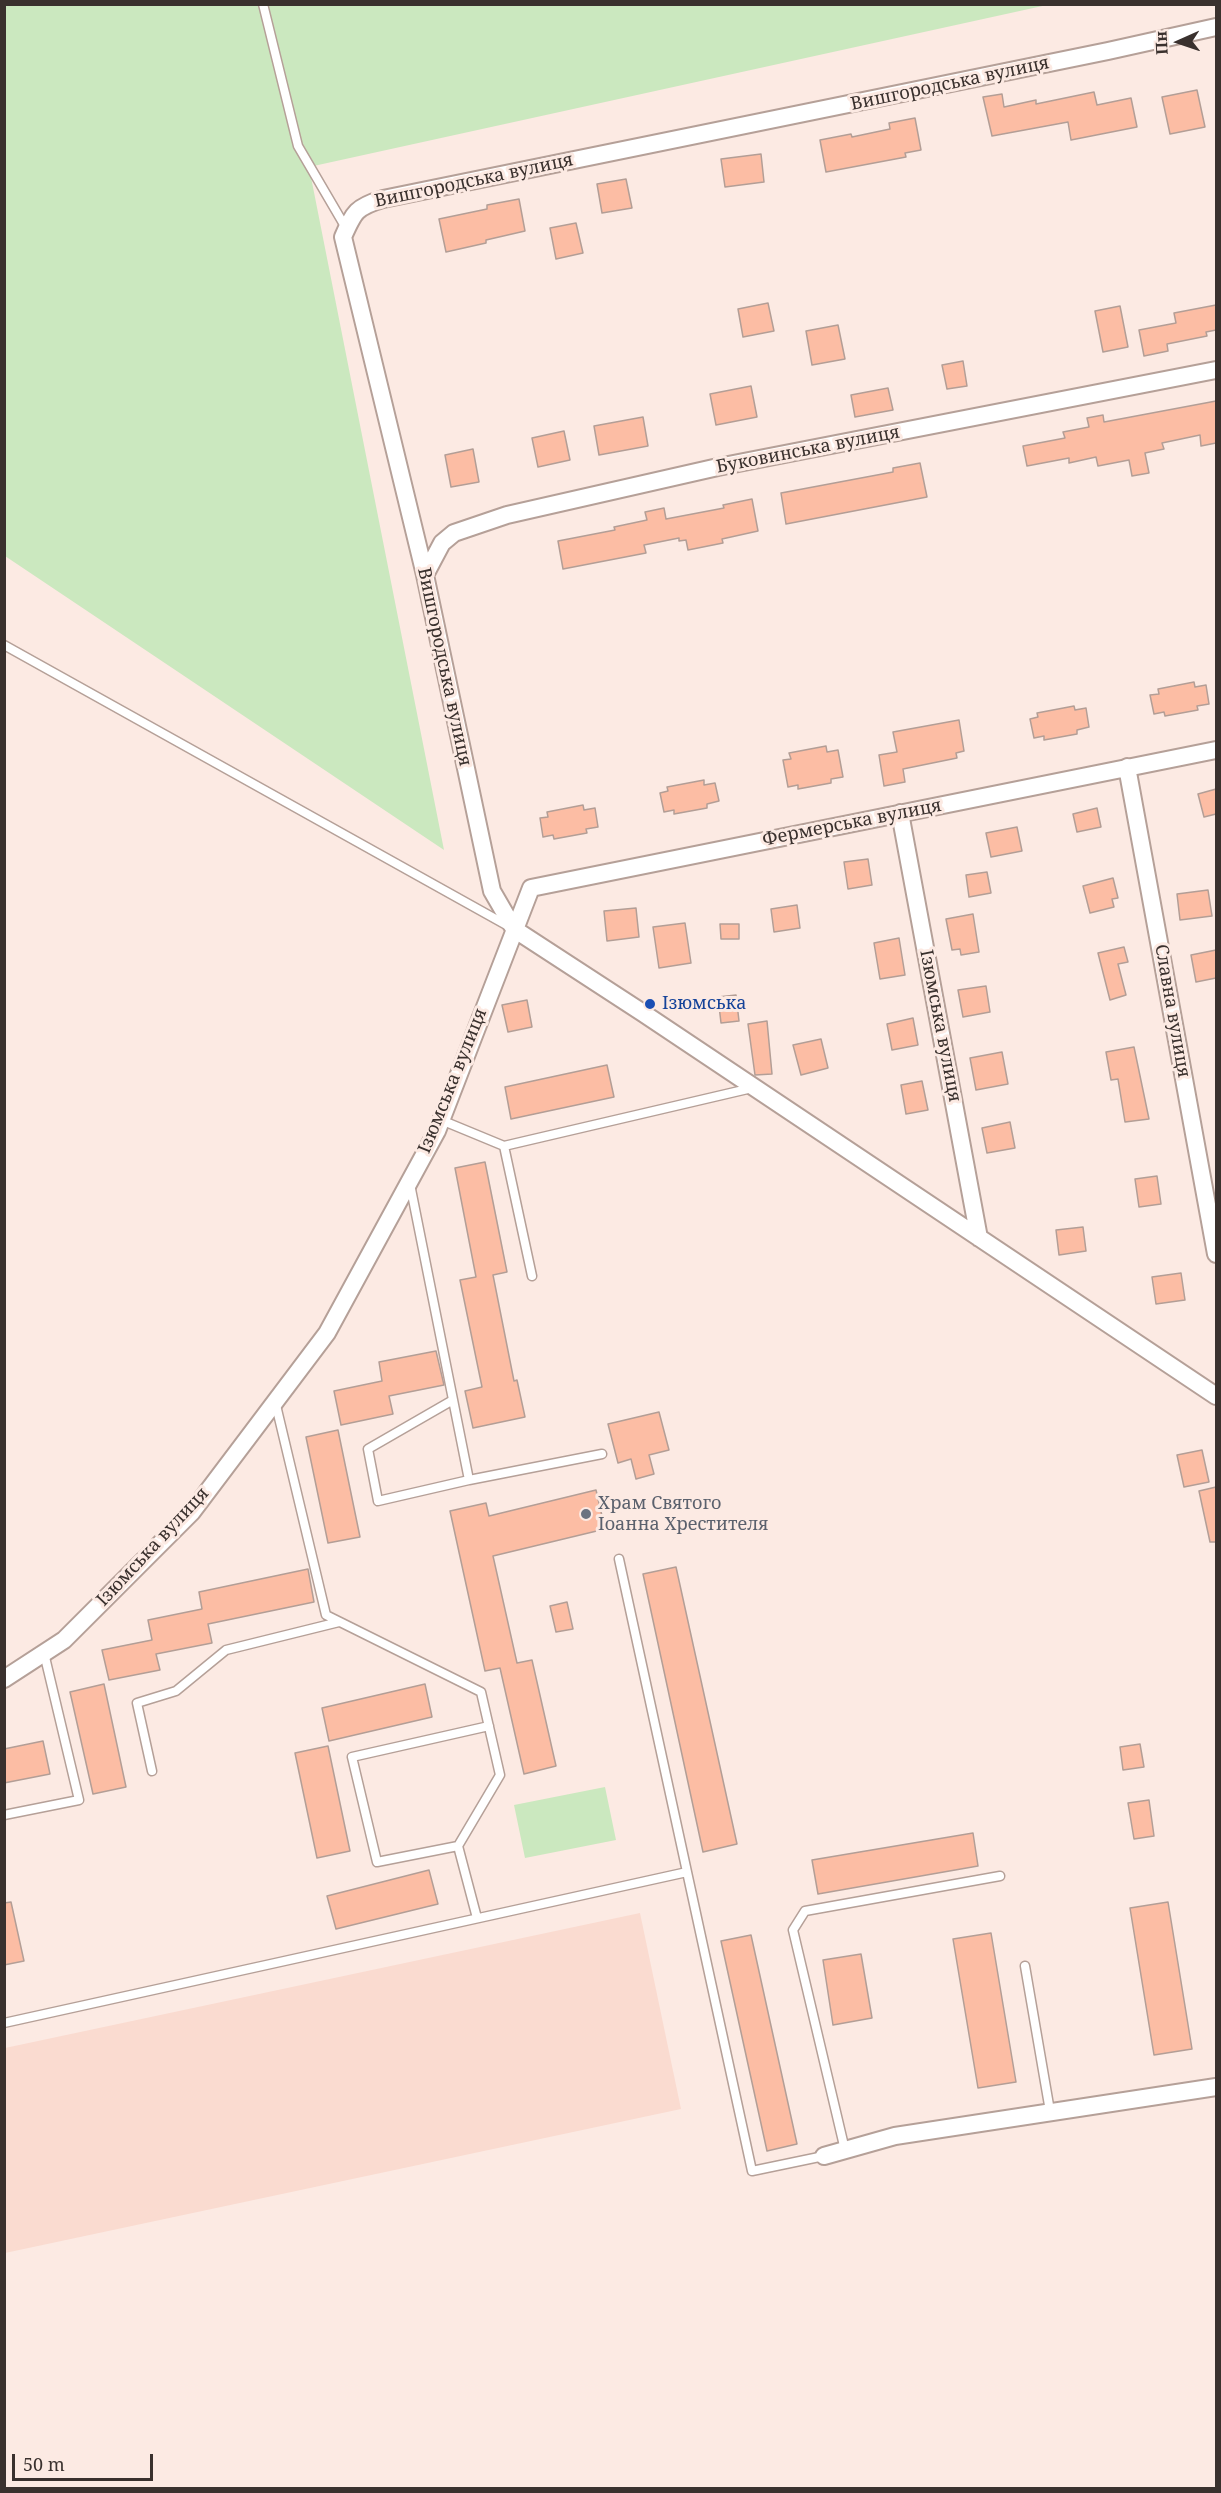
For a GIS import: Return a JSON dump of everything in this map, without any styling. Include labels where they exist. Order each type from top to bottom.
[{"type":"street","name":"Вишгородська вулиця","points":[[514,929],[492,891],[425,575],[343,237],[351,219],[363,205],[383,199],[1216,27]]},
{"type":"street","name":"Буковинська вулиця","points":[[425,575],[442,543],[454,533],[507,515],[718,467],[1216,370]]},
{"type":"street","name":"Фермерська вулиця","points":[[514,929],[531,888],[1216,750]]},
{"type":"street","name":"Славна вулиця","points":[[1127,767],[1216,1254]]},
{"type":"street","name":"Ізюмська вулиця","points":[[900,813],[979,1238]]},
{"type":"street","points":[[514,929],[1216,1396]]},
{"type":"street","name":"Ізюмська вулиця","points":[[4,1679],[64,1640],[192,1512],[327,1333],[441,1119],[514,929]]},
{"type":"street","points":[[824,2156],[895,2136],[1216,2087]]},
{"type":"lane","points":[[263,4],[298,146],[347,228]]},
{"type":"lane","points":[[4,645],[514,929]]},
{"type":"lane","points":[[441,1119],[504,1146],[753,1088]]},
{"type":"lane","points":[[504,1146],[532,1276]]},
{"type":"lane","points":[[410,1181],[469,1480]]},
{"type":"lane","points":[[453,1400],[368,1449],[378,1501],[469,1480],[602,1454]]},
{"type":"lane","points":[[275,1401],[326,1616],[481,1692],[500,1775],[458,1846],[477,1918]]},
{"type":"lane","points":[[619,1559],[752,2171],[824,2156]]},
{"type":"lane","points":[[152,1771],[137,1703],[176,1691],[226,1650],[340,1622]]},
{"type":"lane","points":[[4,1815],[79,1800],[44,1653]]},
{"type":"lane","points":[[458,1846],[377,1862],[352,1757],[489,1726]]},
{"type":"lane","points":[[4,2023],[687,1872]]},
{"type":"lane","points":[[845,2150],[794,1930],[799,1920],[805,1911],[1000,1876]]},
{"type":"lane","points":[[1025,1966],[1050,2111]]},
{"type":"shaded area","points":[[640,1913],[681,2109],[5,2253],[5,2048]]},
{"type":"green space","points":[[4,5],[1047,5],[309,167],[444,850],[5,556]]},
{"type":"green space","points":[[605,1787],[616,1840],[525,1858],[514,1805]]},
{"type":"building","points":[[1197,90],[1205,127],[1170,134],[1162,97]]},
{"type":"building","points":[[1094,92],[1097,105],[1131,98],[1137,127],[1071,140],[1068,122],[992,136],[983,97],[1002,94],[1004,107],[1036,100],[1036,104]]},
{"type":"building","points":[[915,118],[921,150],[905,153],[906,157],[826,172],[820,140],[851,134],[852,137],[890,129],[889,123]]},
{"type":"building","points":[[761,154],[764,182],[725,187],[721,159]]},
{"type":"building","points":[[626,179],[632,208],[602,213],[597,184]]},
{"type":"building","points":[[519,199],[525,231],[446,252],[439,219],[487,209],[487,205]]},
{"type":"building","points":[[576,223],[583,253],[556,259],[550,228]]},
{"type":"building","points":[[768,303],[774,331],[743,337],[738,309]]},
{"type":"building","points":[[1216,305],[1216,330],[1206,332],[1207,336],[1167,344],[1168,351],[1144,356],[1139,330],[1176,323],[1174,313]]},
{"type":"building","points":[[1120,306],[1128,347],[1103,352],[1095,311]]},
{"type":"building","points":[[838,325],[845,359],[812,365],[806,331]]},
{"type":"building","points":[[963,361],[967,386],[947,389],[942,365]]},
{"type":"building","points":[[751,386],[757,417],[716,425],[710,394]]},
{"type":"building","points":[[888,388],[893,410],[855,417],[851,395]]},
{"type":"building","points":[[1216,401],[1216,443],[1201,446],[1200,435],[1162,443],[1164,449],[1145,453],[1149,473],[1132,476],[1129,460],[1098,466],[1096,457],[1069,463],[1069,458],[1027,466],[1023,446],[1065,438],[1063,432],[1089,427],[1087,418],[1103,415],[1104,422]]},
{"type":"building","points":[[643,417],[648,446],[599,455],[594,426]]},
{"type":"building","points":[[564,431],[570,460],[538,467],[532,438]]},
{"type":"building","points":[[473,449],[479,482],[451,487],[445,455]]},
{"type":"building","points":[[920,463],[927,497],[786,524],[781,493],[893,472],[893,468]]},
{"type":"building","points":[[752,499],[758,531],[722,539],[723,543],[688,550],[686,540],[679,541],[679,538],[644,545],[646,553],[563,569],[558,541],[615,530],[614,527],[647,520],[645,512],[664,508],[666,519],[724,508],[723,505]]},
{"type":"building","points":[[1194,682],[1195,687],[1206,685],[1209,704],[1197,706],[1198,710],[1165,716],[1164,712],[1154,714],[1150,695],[1159,694],[1158,689]]},
{"type":"building","points":[[1074,706],[1075,710],[1086,708],[1089,727],[1077,730],[1077,734],[1044,740],[1044,736],[1034,738],[1030,719],[1038,717],[1037,713]]},
{"type":"building","points":[[959,720],[964,751],[956,753],[957,758],[903,769],[905,782],[884,786],[879,755],[897,752],[893,732]]},
{"type":"building","points":[[826,746],[827,752],[838,750],[843,777],[831,779],[831,783],[798,789],[798,785],[788,787],[783,760],[791,759],[789,753]]},
{"type":"building","points":[[704,780],[704,785],[715,783],[719,801],[707,804],[707,808],[674,814],[674,810],[664,812],[660,793],[668,791],[667,787]]},
{"type":"building","points":[[1216,789],[1216,814],[1204,817],[1198,794]]},
{"type":"building","points":[[583,805],[584,810],[595,808],[598,827],[586,829],[587,833],[554,839],[553,835],[543,837],[540,818],[548,817],[547,812]]},
{"type":"building","points":[[1097,808],[1101,827],[1077,832],[1073,814]]},
{"type":"building","points":[[1017,827],[1022,851],[991,857],[986,833]]},
{"type":"building","points":[[868,859],[872,885],[848,889],[844,862]]},
{"type":"building","points":[[987,872],[991,893],[969,897],[966,875]]},
{"type":"building","points":[[1113,878],[1118,898],[1112,899],[1114,907],[1090,913],[1083,886]]},
{"type":"building","points":[[1208,890],[1212,916],[1180,920],[1177,894]]},
{"type":"building","points":[[797,905],[800,928],[774,932],[771,909]]},
{"type":"building","points":[[636,908],[639,937],[607,941],[604,911]]},
{"type":"building","points":[[973,914],[979,952],[961,955],[960,949],[952,950],[946,919]]},
{"type":"building","points":[[685,923],[691,963],[659,968],[653,927]]},
{"type":"building","points":[[720,924],[739,924],[739,939],[721,939]]},
{"type":"building","points":[[899,938],[905,975],[880,979],[874,943]]},
{"type":"building","points":[[1124,947],[1128,962],[1118,964],[1126,995],[1110,1000],[1098,953]]},
{"type":"building","points":[[1216,950],[1216,978],[1196,982],[1191,955]]},
{"type":"building","points":[[986,986],[990,1012],[963,1017],[958,990]]},
{"type":"building","points":[[736,995],[739,1021],[721,1023],[718,997]]},
{"type":"building","points":[[527,1000],[532,1027],[508,1032],[502,1005]]},
{"type":"building","points":[[913,1018],[918,1045],[892,1050],[887,1024]]},
{"type":"building","points":[[767,1021],[772,1074],[755,1075],[748,1024]]},
{"type":"building","points":[[821,1039],[828,1068],[801,1075],[793,1045]]},
{"type":"building","points":[[1134,1047],[1149,1119],[1125,1122],[1118,1079],[1111,1080],[1106,1052]]},
{"type":"building","points":[[1002,1052],[1008,1084],[976,1090],[970,1058]]},
{"type":"building","points":[[607,1065],[614,1097],[511,1119],[505,1087]]},
{"type":"building","points":[[922,1081],[928,1110],[906,1114],[901,1085]]},
{"type":"building","points":[[1010,1122],[1015,1148],[987,1153],[982,1128]]},
{"type":"building","points":[[485,1162],[507,1272],[493,1275],[514,1381],[517,1380],[525,1417],[473,1428],[465,1391],[482,1387],[460,1280],[476,1277],[455,1168]]},
{"type":"building","points":[[1157,1176],[1161,1204],[1139,1207],[1135,1179]]},
{"type":"building","points":[[1083,1227],[1086,1251],[1059,1255],[1056,1230]]},
{"type":"building","points":[[1181,1273],[1185,1300],[1156,1304],[1152,1277]]},
{"type":"building","points":[[436,1351],[444,1385],[389,1396],[393,1414],[341,1425],[334,1391],[382,1381],[379,1362]]},
{"type":"building","points":[[659,1412],[669,1450],[649,1455],[654,1474],[636,1479],[631,1459],[618,1463],[608,1424]]},
{"type":"building","points":[[338,1430],[360,1537],[328,1543],[306,1437]]},
{"type":"building","points":[[1202,1450],[1209,1482],[1184,1487],[1177,1455]]},
{"type":"building","points":[[1216,1487],[1216,1542],[1210,1542],[1199,1491]]},
{"type":"building","points":[[596,1490],[605,1529],[493,1556],[517,1663],[532,1660],[556,1766],[524,1774],[500,1668],[485,1671],[450,1511],[486,1503],[489,1516]]},
{"type":"building","points":[[676,1567],[737,1844],[703,1852],[643,1574]]},
{"type":"building","points":[[308,1569],[314,1602],[208,1624],[212,1643],[156,1654],[160,1670],[109,1680],[102,1650],[152,1640],[148,1620],[202,1609],[199,1592]]},
{"type":"building","points":[[567,1602],[573,1629],[556,1632],[550,1606]]},
{"type":"building","points":[[104,1684],[126,1787],[93,1794],[70,1692]]},
{"type":"building","points":[[425,1684],[432,1717],[329,1741],[322,1708]]},
{"type":"building","points":[[43,1741],[50,1774],[4,1783],[4,1749]]},
{"type":"building","points":[[1140,1744],[1144,1767],[1123,1770],[1120,1747]]},
{"type":"building","points":[[328,1746],[350,1851],[317,1858],[295,1753]]},
{"type":"building","points":[[1149,1800],[1154,1836],[1134,1839],[1128,1803]]},
{"type":"building","points":[[973,1833],[978,1866],[818,1894],[812,1860]]},
{"type":"building","points":[[429,1870],[438,1904],[336,1929],[327,1896]]},
{"type":"building","points":[[11,1902],[24,1961],[4,1965],[4,1903]]},
{"type":"building","points":[[1168,1902],[1192,2049],[1154,2055],[1130,1908]]},
{"type":"building","points":[[991,1933],[1016,2082],[978,2088],[953,1939]]},
{"type":"building","points":[[751,1935],[797,2144],[767,2151],[721,1941]]},
{"type":"building","points":[[861,1954],[872,2018],[833,2025],[823,1960]]},
{"type":"place","name":"Ізюмська","points":[[650,1004]]},
{"type":"place","name":"Храм Святого Іоанна Хрестителя","points":[[586,1514]]}]
